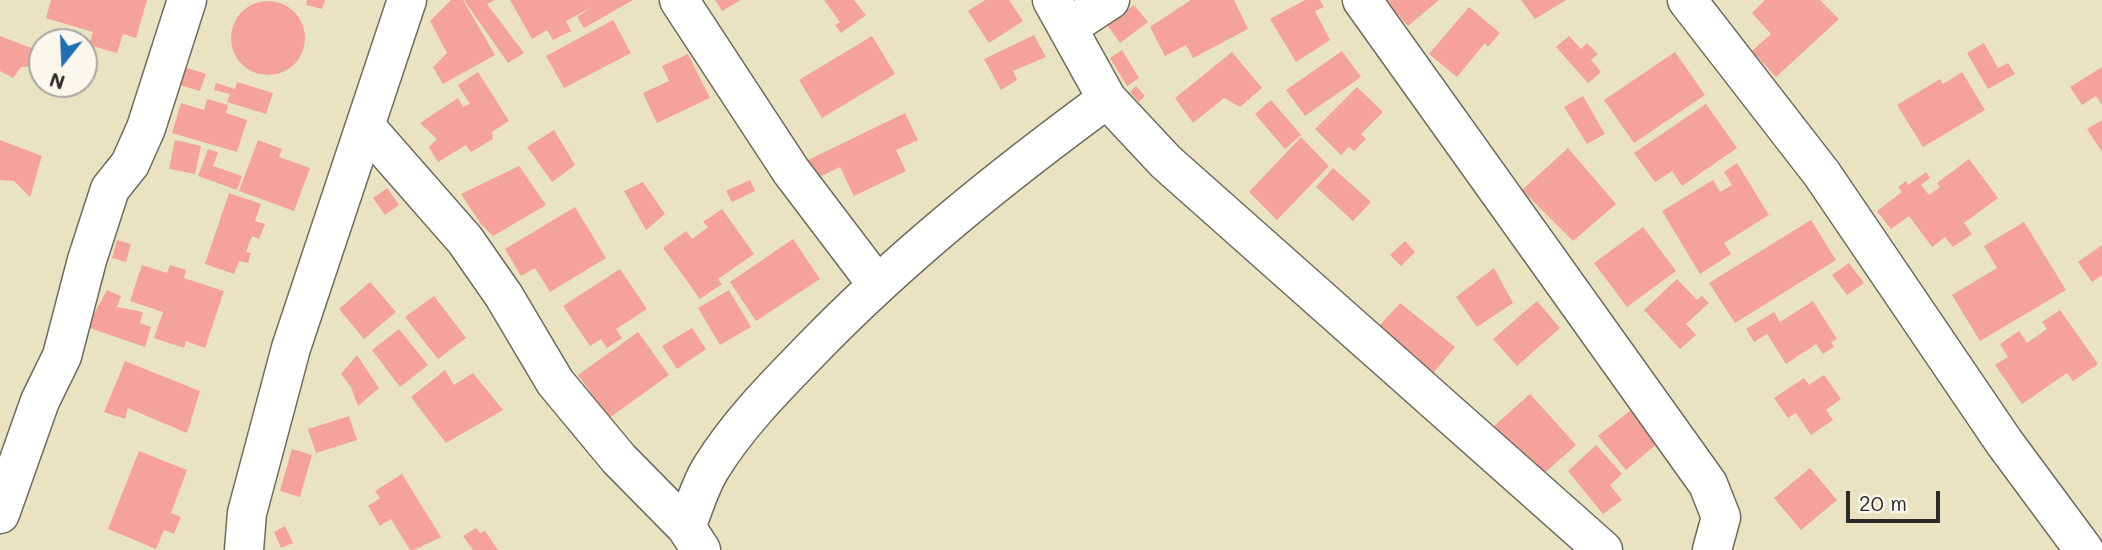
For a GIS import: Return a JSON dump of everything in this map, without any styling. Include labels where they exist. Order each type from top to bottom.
[{"type":"street","points":[[0,514],[40,401],[62,356],[87,260],[110,189],[130,164],[146,128],[187,0]]},
{"type":"street","points":[[244,550],[247,513],[291,348],[407,0]]},
{"type":"street","points":[[679,0],[791,171],[876,283]]},
{"type":"street","points":[[1110,0],[1060,13],[1107,100],[1166,162],[1205,198],[1603,550]]},
{"type":"street","points":[[1362,0],[1708,484],[1721,517],[1712,550]]},
{"type":"street","points":[[1687,0],[1822,174],[1997,431],[2084,550]]},
{"type":"street","points":[[694,538],[710,470],[744,422],[876,283],[1024,159],[1107,100]]},
{"type":"street","points":[[366,127],[465,240],[505,296],[525,335],[562,391],[619,459],[694,538]]},
{"type":"building","points":[[51,0],[147,0],[136,38],[123,34],[117,53],[98,48],[98,28],[80,28],[46,18]]},
{"type":"building","points":[[307,0],[325,0],[322,9],[306,5]]},
{"type":"building","points":[[451,0],[463,0],[495,55],[443,84],[433,67],[447,53],[430,21]]},
{"type":"building","points":[[464,0],[495,0],[487,4],[524,53],[508,63]]},
{"type":"building","points":[[510,0],[633,0],[584,28],[577,17],[594,6],[566,21],[571,31],[553,40],[547,30],[532,39]]},
{"type":"building","points":[[715,0],[741,0],[722,11]]},
{"type":"building","points":[[824,0],[854,0],[866,15],[841,33],[835,25],[840,22]]},
{"type":"building","points":[[985,0],[1009,0],[1023,21],[989,43],[968,11]]},
{"type":"building","points":[[1191,0],[1234,0],[1248,29],[1193,58],[1186,45],[1165,56],[1150,27]]},
{"type":"building","points":[[1305,0],[1320,0],[1324,7],[1315,11],[1330,40],[1296,62],[1270,19]]},
{"type":"building","points":[[1385,0],[1439,0],[1408,26]]},
{"type":"building","points":[[1521,0],[1566,0],[1535,19]]},
{"type":"building","points":[[1765,0],[1820,0],[1839,19],[1776,77],[1752,51],[1771,34],[1752,13]]},
{"type":"building","points":[[261,1],[275,1],[289,7],[299,17],[305,38],[303,52],[289,69],[275,75],[261,75],[247,69],[237,59],[231,45],[231,31],[237,17],[247,7]]},
{"type":"building","points":[[1134,5],[1148,22],[1120,43],[1107,25]]},
{"type":"building","points":[[1469,7],[1500,33],[1488,47],[1485,43],[1457,77],[1429,54]]},
{"type":"building","points":[[613,20],[631,53],[564,88],[546,56]]},
{"type":"building","points":[[1034,35],[1046,57],[1013,71],[1017,80],[1001,90],[984,59]]},
{"type":"building","points":[[0,36],[28,47],[28,66],[21,67],[13,78],[0,71]]},
{"type":"building","points":[[872,36],[895,74],[822,118],[799,80]]},
{"type":"building","points":[[1569,36],[1581,49],[1587,43],[1598,54],[1591,60],[1601,72],[1588,83],[1556,47]]},
{"type":"building","points":[[1984,43],[1998,68],[2008,63],[2015,74],[1988,89],[1967,53]]},
{"type":"building","points":[[1122,50],[1139,78],[1127,86],[1110,58]]},
{"type":"building","points":[[1342,51],[1361,77],[1305,116],[1286,90]]},
{"type":"building","points":[[1232,52],[1262,88],[1240,107],[1224,98],[1193,123],[1175,98]]},
{"type":"building","points":[[1675,52],[1705,95],[1634,143],[1604,100]]},
{"type":"building","points":[[688,54],[710,98],[657,123],[643,93],[669,81],[662,66]]},
{"type":"building","points":[[175,64],[206,74],[200,91],[169,82]]},
{"type":"building","points":[[2102,67],[2102,105],[2096,96],[2082,105],[2070,87]]},
{"type":"building","points":[[478,72],[509,121],[492,132],[493,139],[471,152],[466,145],[438,162],[429,147],[437,139],[420,123],[458,98],[463,107],[470,104],[458,85]]},
{"type":"building","points":[[1962,72],[1985,110],[1923,147],[1897,105],[1940,79],[1943,84]]},
{"type":"building","points":[[237,82],[273,93],[266,114],[227,102],[230,94],[214,90],[216,83],[235,89]]},
{"type":"building","points":[[1136,86],[1145,96],[1139,102],[1130,92]]},
{"type":"building","points":[[1357,87],[1383,112],[1361,134],[1366,139],[1354,151],[1349,147],[1341,155],[1315,129]]},
{"type":"building","points":[[1583,96],[1605,134],[1587,144],[1564,107]]},
{"type":"building","points":[[207,99],[228,105],[226,113],[247,120],[237,152],[172,133],[181,103],[204,110]]},
{"type":"building","points":[[1271,100],[1301,135],[1285,149],[1255,114]]},
{"type":"building","points":[[1706,104],[1737,148],[1682,186],[1672,171],[1655,182],[1634,153]]},
{"type":"building","points":[[905,113],[918,140],[896,150],[906,171],[854,196],[840,167],[813,180],[804,162]]},
{"type":"building","points":[[2102,120],[2102,152],[2087,129]]},
{"type":"building","points":[[554,130],[575,165],[552,182],[527,147]]},
{"type":"building","points":[[1301,137],[1329,166],[1277,220],[1249,192]]},
{"type":"building","points":[[0,140],[42,156],[30,197],[14,181],[0,180]]},
{"type":"building","points":[[175,140],[201,146],[195,174],[169,169]]},
{"type":"building","points":[[258,140],[282,149],[279,157],[310,168],[294,211],[239,191]]},
{"type":"building","points":[[1568,148],[1616,204],[1573,241],[1522,190]]},
{"type":"building","points":[[208,149],[218,152],[213,166],[242,176],[237,190],[198,176]]},
{"type":"building","points":[[1969,159],[1998,198],[1964,223],[1972,234],[1953,247],[1945,237],[1932,247],[1909,216],[1891,229],[1877,211],[1902,192],[1898,187],[1906,181],[1908,185],[1926,172],[1930,178],[1921,185],[1929,195],[1940,187],[1937,183]]},
{"type":"building","points":[[1737,163],[1769,215],[1724,243],[1731,254],[1700,274],[1662,211],[1713,180],[1720,192],[1732,185],[1724,172]]},
{"type":"building","points":[[519,166],[546,205],[493,236],[481,224],[461,194]]},
{"type":"building","points":[[1333,168],[1371,202],[1353,221],[1316,187]]},
{"type":"building","points":[[750,180],[755,191],[732,202],[726,191]]},
{"type":"building","points":[[643,182],[665,214],[646,230],[624,191]]},
{"type":"building","points":[[387,188],[399,205],[385,215],[373,198]]},
{"type":"building","points":[[229,193],[261,204],[255,221],[265,224],[259,239],[252,236],[246,252],[251,253],[248,263],[239,261],[234,274],[205,264]]},
{"type":"building","points":[[575,207],[606,258],[550,292],[535,268],[521,276],[505,249]]},
{"type":"building","points":[[722,209],[754,254],[718,279],[722,284],[700,299],[663,248],[686,231],[692,239],[708,227],[703,222]]},
{"type":"building","points":[[1811,220],[1836,260],[1735,323],[1709,283]]},
{"type":"building","points":[[2024,222],[2066,290],[1980,341],[1952,295],[1997,268],[1984,246]]},
{"type":"building","points":[[1643,227],[1676,271],[1627,307],[1594,263]]},
{"type":"building","points":[[793,239],[820,279],[756,321],[730,282]]},
{"type":"building","points":[[117,240],[131,244],[126,262],[112,258]]},
{"type":"building","points":[[1405,241],[1415,252],[1401,266],[1390,255]]},
{"type":"building","points":[[2102,245],[2102,275],[2092,282],[2078,262]]},
{"type":"building","points":[[1849,263],[1864,283],[1847,295],[1832,275]]},
{"type":"building","points":[[142,265],[167,273],[170,265],[186,270],[184,278],[224,291],[205,348],[186,341],[184,348],[154,338],[163,312],[130,301]]},
{"type":"building","points":[[1494,268],[1513,303],[1477,327],[1456,297]]},
{"type":"building","points":[[620,269],[647,309],[616,329],[622,338],[607,348],[601,339],[590,346],[563,306]]},
{"type":"building","points":[[1677,279],[1697,300],[1702,296],[1709,303],[1686,324],[1696,335],[1680,349],[1644,310]]},
{"type":"building","points":[[370,282],[396,312],[364,339],[339,309]]},
{"type":"building","points":[[107,290],[121,296],[117,307],[143,312],[140,323],[151,327],[145,347],[87,327]]},
{"type":"building","points":[[729,290],[751,327],[720,345],[698,308]]},
{"type":"building","points":[[434,296],[466,338],[438,359],[405,317]]},
{"type":"building","points":[[1537,301],[1560,328],[1517,366],[1493,339]]},
{"type":"building","points":[[1813,301],[1837,339],[1831,342],[1834,347],[1823,354],[1816,344],[1786,364],[1767,334],[1754,342],[1746,329],[1774,312],[1780,322]]},
{"type":"building","points":[[1400,303],[1455,347],[1430,377],[1372,334]]},
{"type":"building","points":[[2060,310],[2098,364],[2073,381],[2067,373],[2022,404],[1995,365],[2008,357],[2000,344],[2019,331],[2027,343],[2047,329],[2042,322]]},
{"type":"building","points":[[692,328],[706,349],[677,369],[662,346]]},
{"type":"building","points":[[399,329],[428,365],[400,387],[372,350]]},
{"type":"building","points":[[638,332],[669,375],[609,418],[578,375]]},
{"type":"building","points":[[357,355],[379,388],[358,406],[351,387],[341,374]]},
{"type":"building","points":[[125,361],[200,391],[187,433],[128,408],[125,419],[104,412]]},
{"type":"building","points":[[445,370],[454,385],[473,373],[503,410],[446,443],[411,397]]},
{"type":"building","points":[[1824,375],[1841,399],[1826,410],[1833,420],[1811,435],[1796,413],[1788,418],[1774,398],[1804,378],[1809,385]]},
{"type":"building","points":[[1530,394],[1576,445],[1539,478],[1493,427]]},
{"type":"building","points":[[1637,405],[1664,438],[1626,470],[1598,436]]},
{"type":"building","points":[[349,416],[357,440],[316,453],[308,429]]},
{"type":"building","points":[[1596,445],[1622,474],[1610,485],[1622,500],[1603,514],[1568,471]]},
{"type":"building","points":[[292,449],[312,455],[300,497],[280,491]]},
{"type":"building","points":[[139,451],[187,470],[171,513],[181,517],[174,534],[164,530],[156,549],[108,529]]},
{"type":"building","points":[[1810,468],[1837,500],[1801,530],[1774,498]]},
{"type":"building","points":[[402,474],[441,537],[414,550],[410,550],[391,519],[380,526],[368,506],[380,498],[375,491]]},
{"type":"building","points":[[285,526],[293,543],[281,548],[274,532]]},
{"type":"building","points":[[476,528],[480,533],[485,531],[498,550],[473,550],[463,536]]}]
